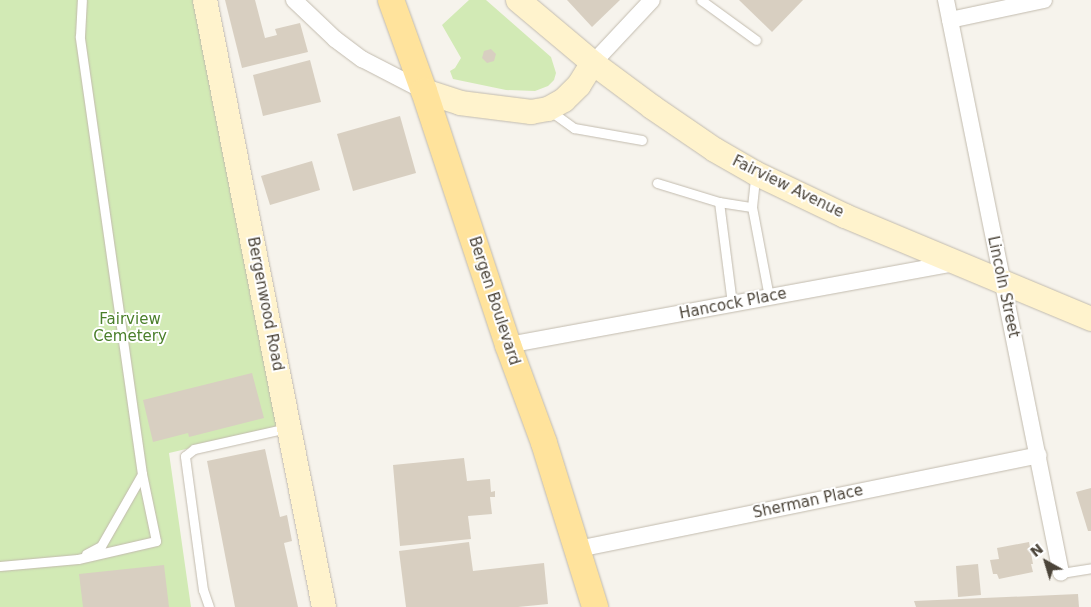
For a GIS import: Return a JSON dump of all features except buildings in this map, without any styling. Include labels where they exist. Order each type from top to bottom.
[{"type":"main road","name":"Bergenwood Road","points":[[205,0],[324,607]]},
{"type":"main road","name":"Bergen Boulevard","points":[[392,0],[508,345],[544,443],[578,550],[593,605]]},
{"type":"main road","name":"Fairview Avenue","points":[[518,0],[593,63],[683,130],[755,173],[845,216],[1091,319]]},
{"type":"main road","points":[[424,92],[460,104],[531,112],[548,109],[564,100],[580,85],[593,63]]},
{"type":"street","points":[[294,0],[335,39],[362,59],[424,92]]},
{"type":"street","points":[[593,63],[652,0]]},
{"type":"street","name":"Lincoln Street","points":[[946,0],[1061,573]]},
{"type":"street","points":[[950,20],[1044,0]]},
{"type":"street","name":"Hancock Place","points":[[508,345],[958,262]]},
{"type":"street","name":"Sherman Place","points":[[578,550],[1038,455]]},
{"type":"lane","points":[[0,566],[78,559],[156,541],[142,474],[80,36],[82,0]]},
{"type":"lane","points":[[701,0],[756,40]]},
{"type":"lane","points":[[548,109],[574,128],[642,140]]},
{"type":"lane","points":[[755,173],[752,207],[769,297]]},
{"type":"lane","points":[[657,183],[719,202],[752,207]]},
{"type":"lane","points":[[719,202],[732,304]]},
{"type":"lane","points":[[209,607],[203,590],[186,456],[194,449],[289,428]]},
{"type":"lane","points":[[78,559],[101,546],[142,474]]},
{"type":"lane","points":[[1061,573],[1091,568]]},
{"type":"green space","name":"Fairview Cemetery","points":[[0,0],[202,0],[281,427],[169,453],[191,607],[0,607]]},
{"type":"green space","points":[[469,0],[486,0],[551,57],[556,73],[554,80],[548,86],[535,91],[506,90],[453,79],[450,71],[455,68],[461,58],[442,25]]}]
